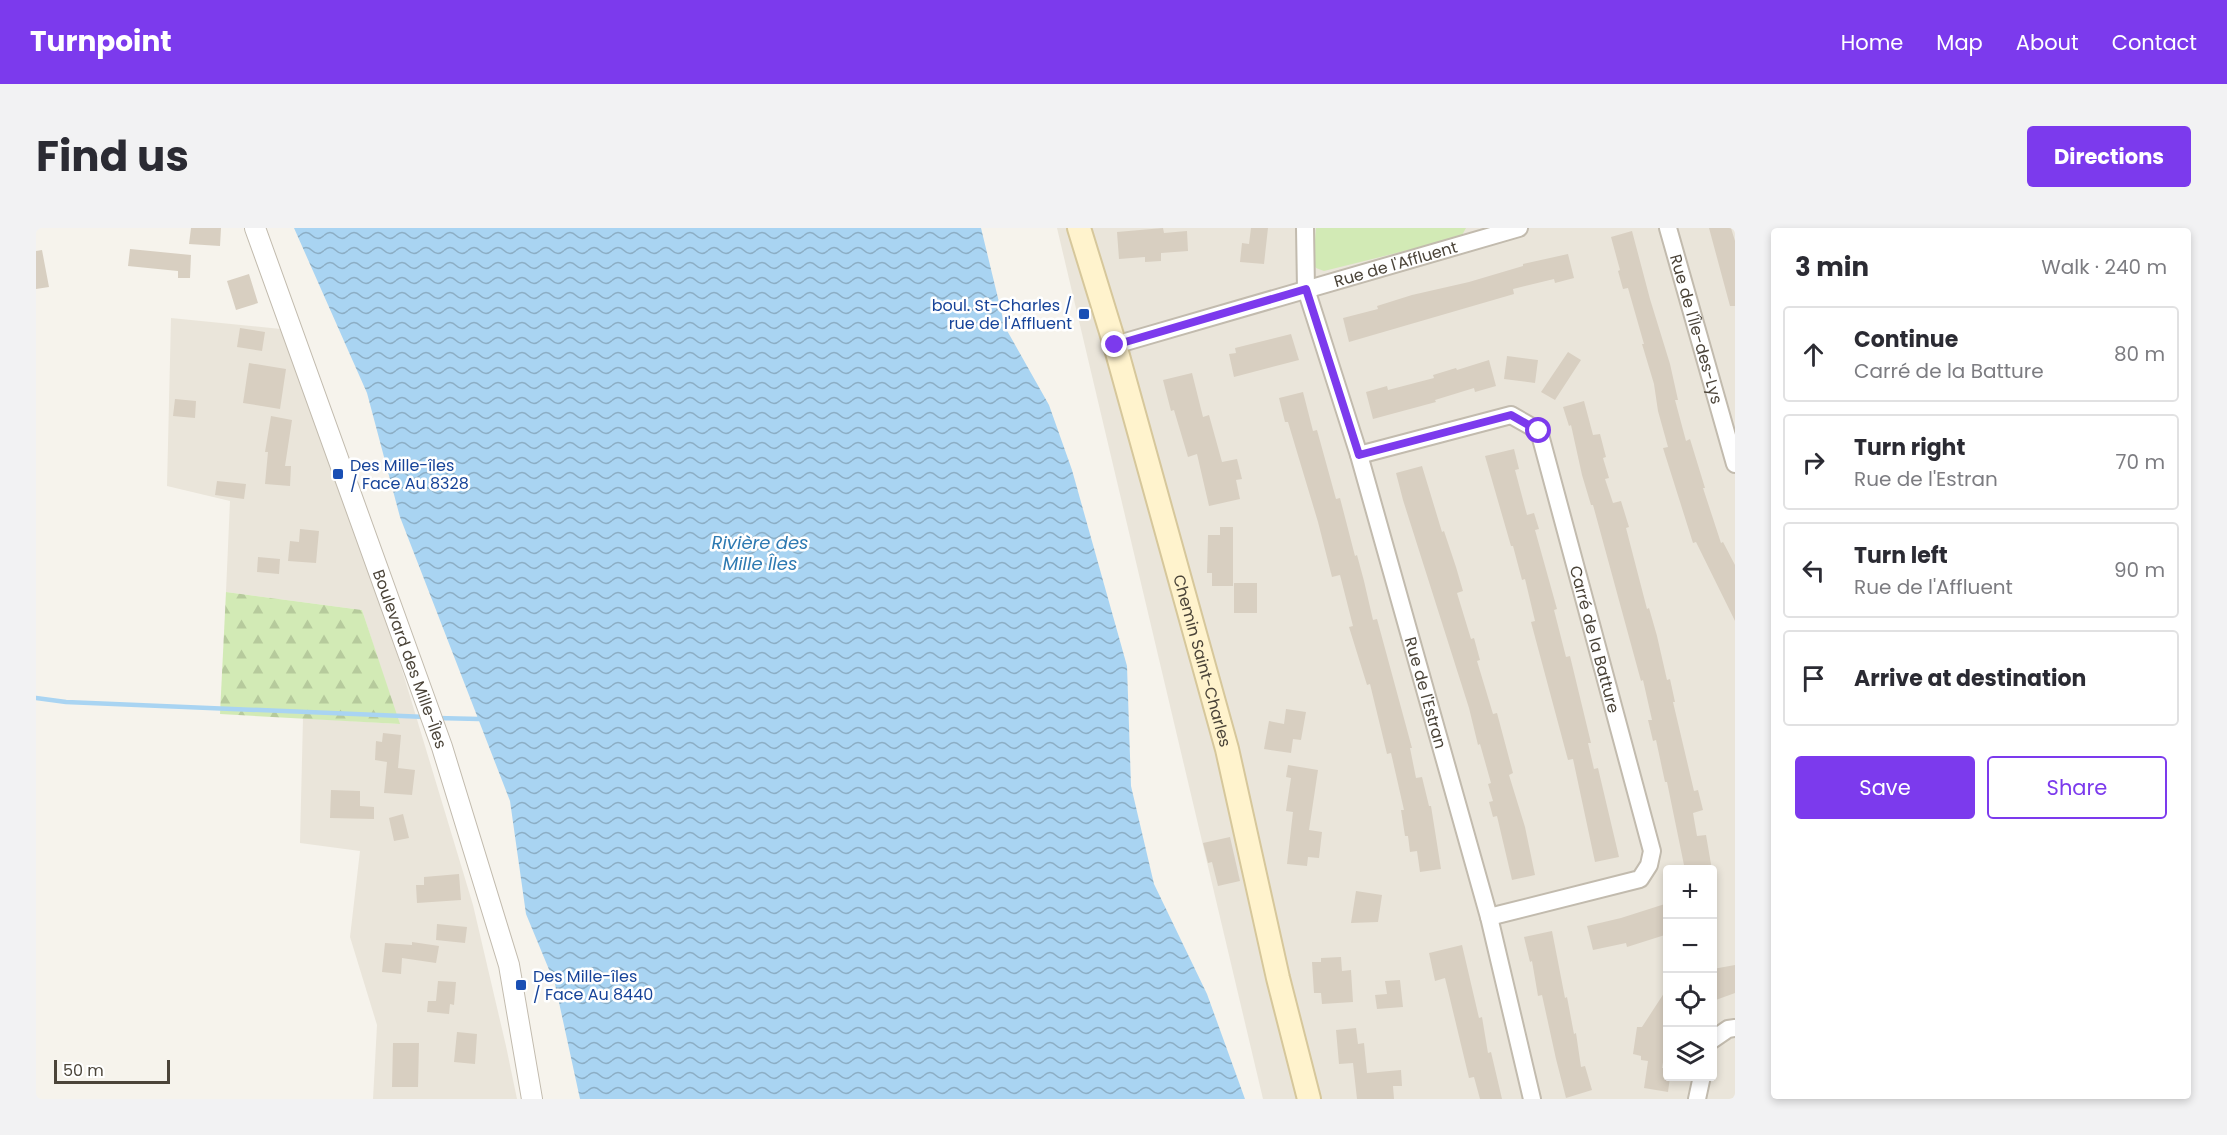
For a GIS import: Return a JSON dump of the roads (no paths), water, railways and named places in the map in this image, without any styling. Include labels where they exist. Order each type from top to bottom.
[{"type":"main road","name":"Chemin Saint-Charles","points":[[1079,228],[1115,345],[1227,749],[1278,978],[1309,1099]]},
{"type":"street","name":"Boulevard des Mille-Îles","points":[[255,228],[442,747],[508,965],[532,1099]]},
{"type":"street","points":[[1305,228],[1306,289]]},
{"type":"street","name":"Rue de l'Affluent","points":[[1115,345],[1306,289],[1483,233],[1519,228]]},
{"type":"street","name":"Rue de l'Île-des-Lys","points":[[1668,228],[1735,464]]},
{"type":"street","name":"Rue de l'Estran","points":[[1306,289],[1359,455],[1489,917],[1532,1099]]},
{"type":"street","name":"Carré de la Batture","points":[[1359,455],[1511,415],[1539,431],[1652,851],[1649,865],[1640,879],[1489,917]]},
{"type":"street","points":[[1717,1035],[1735,1028]]},
{"type":"street","points":[[1697,1099],[1701,1081]]},
{"type":"water","name":"Rivière des Mille Îles","points":[[294,228],[981,228],[1005,327],[1049,405],[1072,470],[1127,666],[1131,786],[1154,884],[1207,994],[1245,1099],[580,1099],[555,984],[526,914],[510,801],[400,517],[367,393]]},
{"type":"waterway","points":[[36,698],[66,702],[426,717]]},
{"type":"waterway","points":[[437,718],[479,719]]},
{"type":"place","name":"boul. St-Charles / rue de l'Affluent","points":[[1084,314]]},
{"type":"place","name":"Des Mille-îles / Face Au 8328","points":[[338,474]]},
{"type":"place","name":"Des Mille-îles / Face Au 8440","points":[[521,985]]}]
